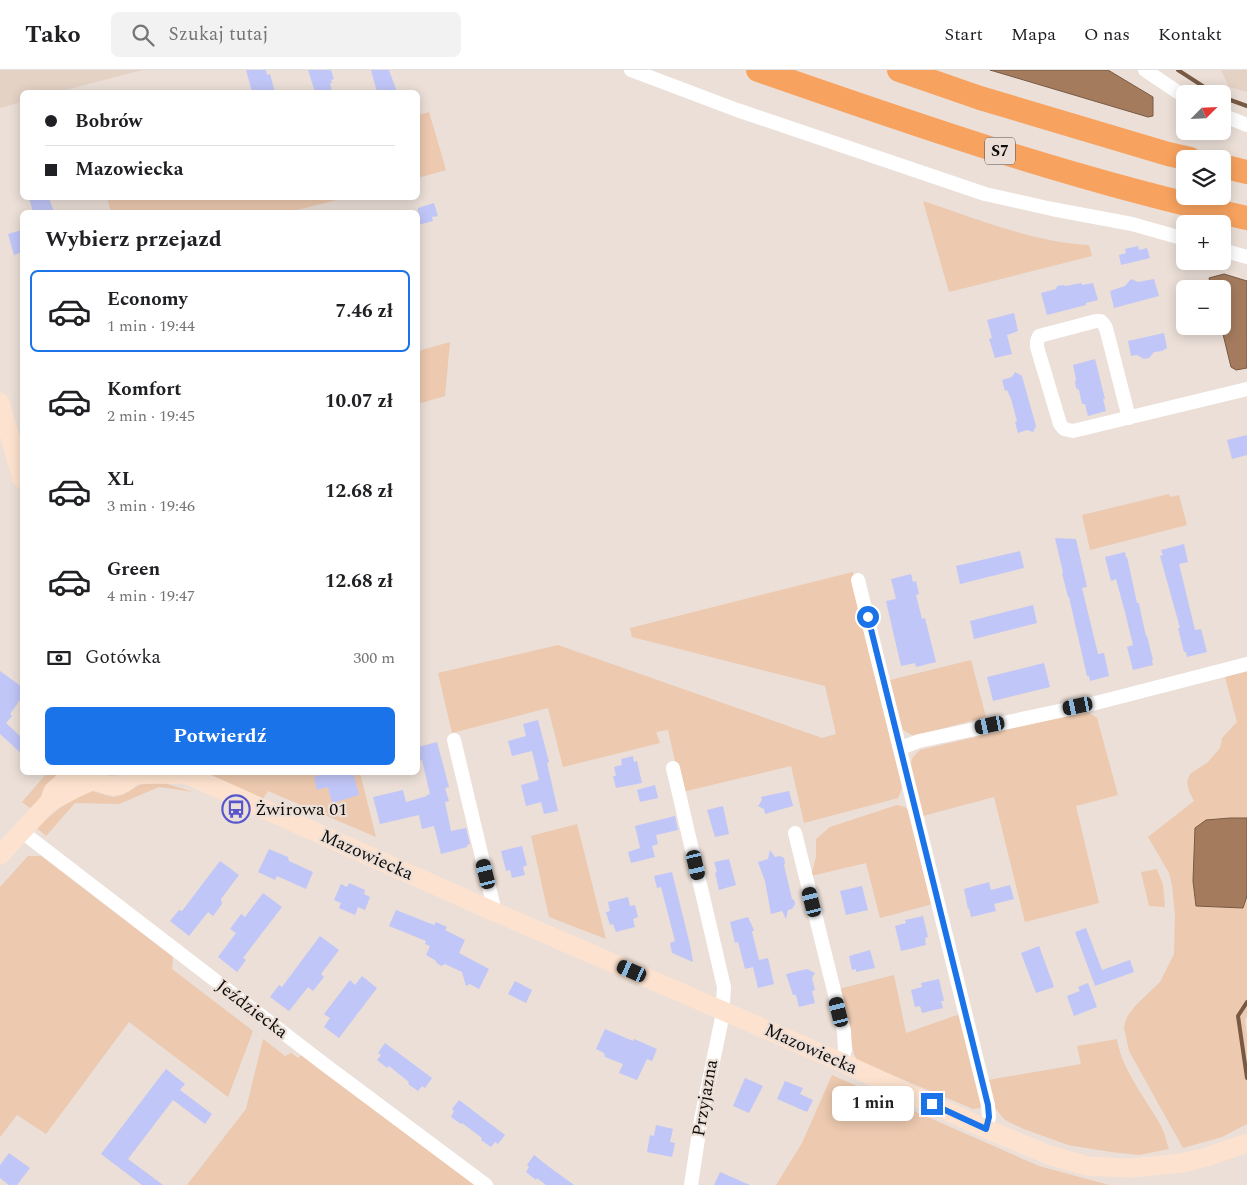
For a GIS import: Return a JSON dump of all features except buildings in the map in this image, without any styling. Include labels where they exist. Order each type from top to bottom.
[{"type":"highway","name":"S7","points":[[758,70],[927,128],[1078,176],[1247,218]]},
{"type":"highway","points":[[899,70],[989,100],[1176,156]]},
{"type":"highway","points":[[1231,168],[1247,172]]},
{"type":"street","points":[[632,70],[737,110],[985,194],[1132,224],[1176,236]]},
{"type":"street","points":[[1145,70],[1176,91]]},
{"type":"street","points":[[1231,119],[1247,125]]},
{"type":"street","points":[[1231,253],[1247,257]]},
{"type":"street","points":[[1129,418],[1107,332],[1101,321],[1039,336],[1037,347],[1060,424],[1064,429],[1073,431],[1129,418],[1247,389]]},
{"type":"street","points":[[0,402],[20,472]]},
{"type":"street","points":[[858,580],[988,1105],[989,1117],[986,1129]]},
{"type":"street","points":[[901,748],[919,741],[1092,704],[1247,664]]},
{"type":"street","points":[[454,740],[495,912]]},
{"type":"street","name":"Przyjazna","points":[[673,768],[723,982],[723,1011],[701,1119],[691,1185]]},
{"type":"street","name":"Mazowiecka","points":[[49,802],[53,791],[71,775]]},
{"type":"street","name":"Mazowiecka","points":[[0,855],[20,831],[49,802],[94,776],[105,785],[112,787],[127,782],[132,775]]},
{"type":"street","name":"Mazowiecka","points":[[187,775],[495,912],[841,1062],[986,1129],[1064,1160],[1087,1166],[1132,1168],[1182,1163],[1207,1157],[1247,1143]]},
{"type":"street","name":"Jeździecka","points":[[20,831],[297,1044],[486,1185]]},
{"type":"street","points":[[795,833],[846,1042],[841,1062]]},
{"type":"shaded area","points":[[0,70],[142,70],[66,90],[20,90],[20,103],[0,108]]},
{"type":"shaded area","points":[[990,70],[1108,70],[1153,97],[1153,116],[1148,117]]},
{"type":"shaded area","points":[[1221,70],[1247,70],[1247,92],[1228,85]]},
{"type":"shaded area","points":[[429,112],[446,170],[420,177],[420,114]]},
{"type":"shaded area","points":[[108,200],[337,200],[297,210],[110,210]]},
{"type":"shaded area","points":[[923,201],[1026,235],[1089,245],[1092,256],[949,292]]},
{"type":"shaded area","points":[[1224,274],[1247,281],[1247,368],[1236,370],[1231,367],[1223,335],[1231,335],[1231,280],[1210,280],[1209,278]]},
{"type":"shaded area","points":[[450,342],[445,396],[420,403],[420,350]]},
{"type":"shaded area","points":[[1169,494],[1170,497],[1179,495],[1187,525],[1090,550],[1082,515]]},
{"type":"shaded area","points":[[853,572],[905,781],[898,798],[804,823],[791,766],[682,792],[668,730],[656,732],[660,743],[563,767],[548,708],[452,733],[438,673],[558,645],[822,738],[836,734],[825,686],[632,637],[630,628]]},
{"type":"shaded area","points":[[971,660],[986,717],[914,736],[903,730],[890,680]]},
{"type":"shaded area","points":[[1247,671],[1247,1016],[1245,1020],[1247,1036],[1247,1124],[1222,1137],[1183,1148],[1129,1051],[1124,1027],[1127,1017],[1135,1006],[1160,982],[1174,954],[1175,915],[1172,885],[1169,873],[1148,837],[1194,801],[1187,782],[1190,774],[1208,762],[1220,748],[1222,738],[1237,722],[1225,677]]},
{"type":"shaded area","points":[[1086,711],[1097,718],[1118,795],[1076,806],[1099,903],[1025,922],[994,797],[923,816],[910,765],[913,757],[920,750]]},
{"type":"shaded area","points":[[45,775],[60,775],[33,810],[22,802]]},
{"type":"shaded area","points":[[201,775],[360,775],[376,837],[268,791],[262,800]]},
{"type":"shaded area","points":[[145,782],[167,784],[194,792],[159,787],[119,804],[75,803],[46,836],[37,828],[62,806],[83,794],[92,791],[113,797],[122,795]]},
{"type":"shaded area","points":[[897,805],[905,807],[912,814],[933,904],[880,918],[866,863],[811,876],[816,857],[816,839],[830,827]]},
{"type":"shaded area","points":[[1247,818],[1247,896],[1243,908],[1196,906],[1193,881],[1195,828],[1206,820]]},
{"type":"shaded area","points":[[577,824],[606,939],[549,917],[531,836]]},
{"type":"shaded area","points":[[28,856],[41,856],[173,957],[172,969],[253,1031],[228,1097],[129,1022],[46,1134],[17,1115],[0,1137],[0,887]]},
{"type":"shaded area","points":[[1157,869],[1163,885],[1165,907],[1149,906],[1141,872]]},
{"type":"shaded area","points":[[894,975],[906,1033],[960,1014],[982,1102],[980,1108],[973,1109],[857,1060],[839,989]]},
{"type":"shaded area","points":[[263,1039],[285,1056],[291,1053],[298,1058],[303,1054],[477,1185],[187,1185],[246,1109]]},
{"type":"shaded area","points":[[1117,1039],[1119,1050],[1129,1073],[1161,1126],[1169,1149],[1139,1155],[1068,1145],[1005,1120],[995,1108],[988,1080],[1081,1064],[1077,1046]]},
{"type":"shaded area","points":[[832,1075],[1039,1166],[1109,1185],[776,1185],[802,1143]]},
{"type":"waterway","points":[[1178,70],[1201,85]]},
{"type":"waterway","points":[[1231,100],[1247,106]]},
{"type":"waterway","points":[[1247,1002],[1238,1016],[1247,1078]]},
{"type":"place","name":"Żwirowa 01","points":[[236,809]]},
{"type":"route","points":[[868,617],[988,1105],[989,1117],[986,1129],[932,1104]]}]
